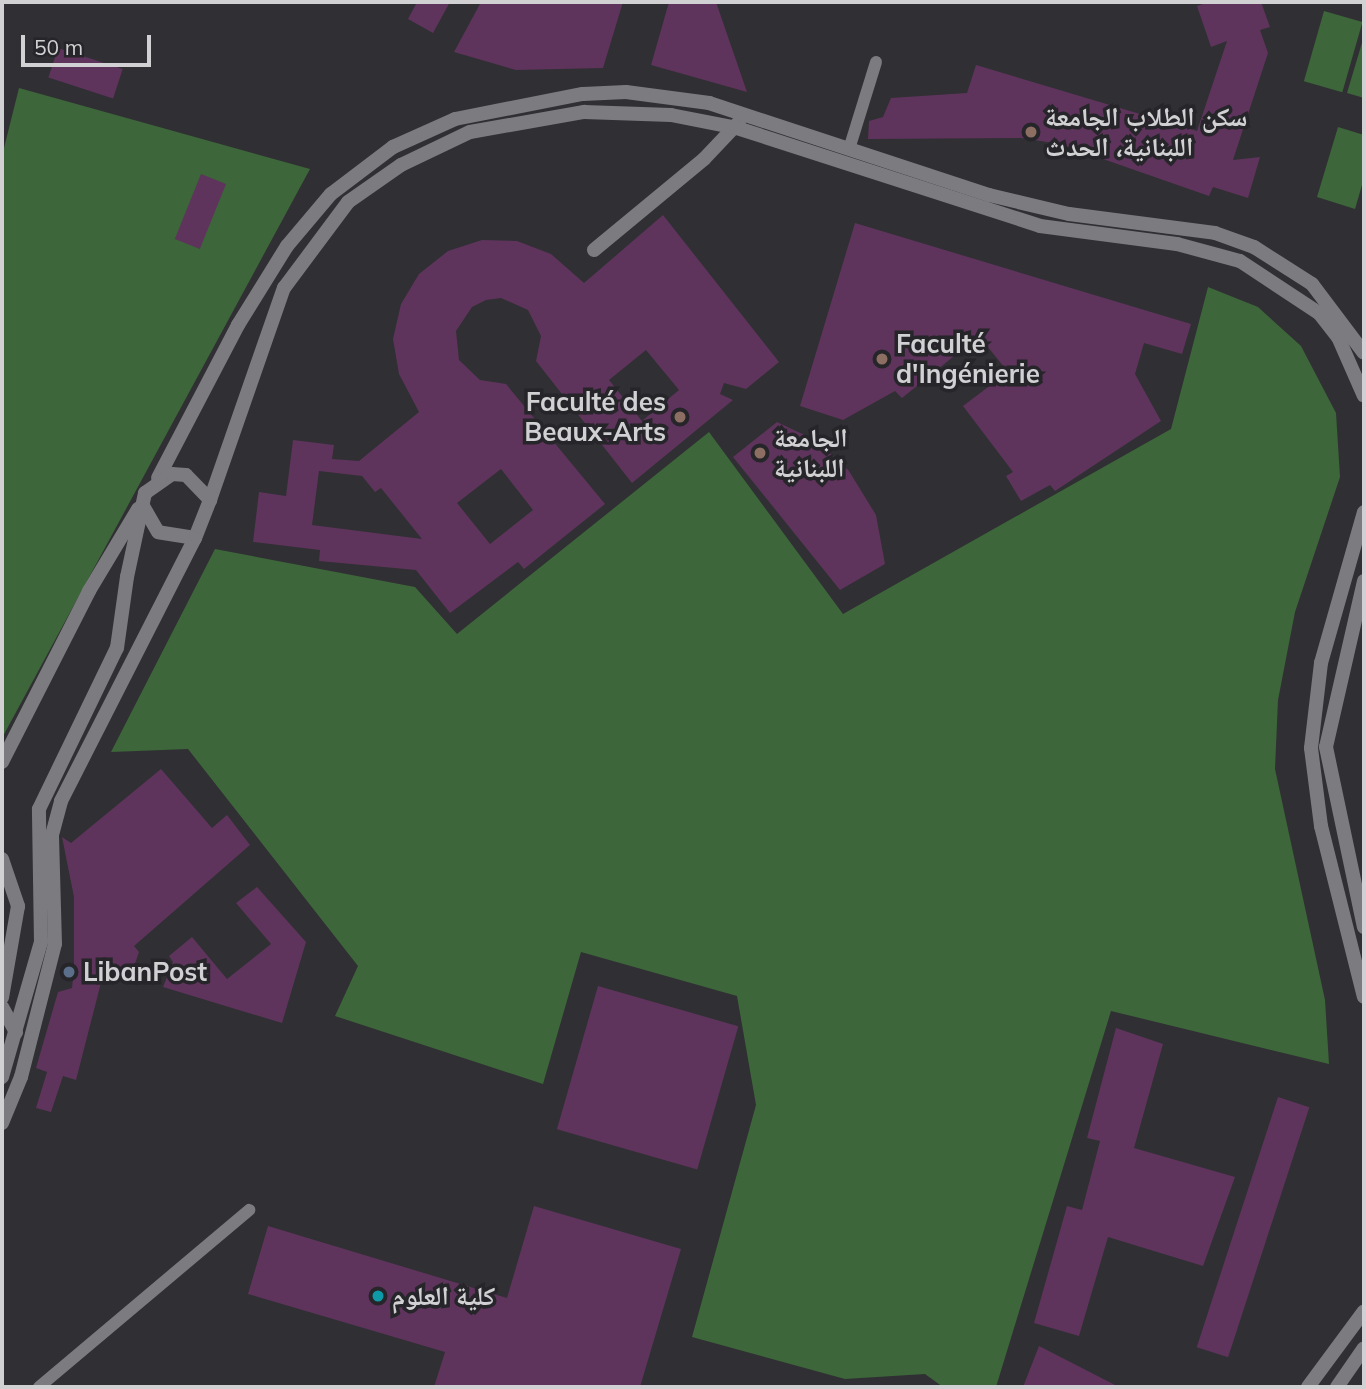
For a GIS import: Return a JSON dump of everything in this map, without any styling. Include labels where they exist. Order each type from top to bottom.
[{"type":"street","points":[[850,146],[876,62]]},
{"type":"street","points":[[2,762],[89,591],[158,478],[287,246],[331,194],[393,147],[456,119],[583,94],[648,94],[742,110],[1041,208],[1170,225],[1243,243],[1312,284],[1364,353]]},
{"type":"street","points":[[2,1123],[27,1056],[47,984],[58,925],[52,835],[61,801],[195,538],[284,288],[317,238],[370,187],[438,145],[537,116],[622,110],[737,128],[1040,226],[1166,242],[1240,261],[1319,313],[1364,396]]},
{"type":"street","points":[[594,250],[737,128],[742,110]]},
{"type":"street","points":[[1166,242],[1170,225]]},
{"type":"street","points":[[1240,261],[1243,243]]},
{"type":"street","points":[[158,478],[186,475],[210,500]]},
{"type":"street","points":[[143,504],[158,532],[195,538]]},
{"type":"street","points":[[2,1077],[42,930],[39,809],[117,648],[143,504]]},
{"type":"street","points":[[1364,512],[1321,663],[1311,748],[1319,816],[1364,997]]},
{"type":"street","points":[[1364,581],[1326,747],[1364,927]]},
{"type":"street","points":[[2,859],[14,881],[18,916],[3,1006],[27,1056]]},
{"type":"street","points":[[3,1006],[24,1000],[47,984]]},
{"type":"street","points":[[39,1387],[249,1210]]},
{"type":"street","points":[[1308,1387],[1364,1311]]},
{"type":"street","points":[[1338,1387],[1364,1348]]},
{"type":"green space","points":[[1324,11],[1362,22],[1342,92],[1304,81]]},
{"type":"green space","points":[[1364,36],[1364,98],[1347,93]]},
{"type":"green space","points":[[19,88],[310,169],[2,738],[2,156]]},
{"type":"green space","points":[[1338,127],[1364,135],[1364,178],[1355,209],[1317,197]]},
{"type":"green space","points":[[1208,287],[1258,307],[1301,346],[1336,413],[1340,477],[1295,612],[1278,700],[1275,769],[1325,1000],[1329,1064],[1111,1011],[996,1387],[943,1387],[925,1374],[845,1379],[692,1337],[756,1105],[737,996],[581,952],[543,1084],[335,1016],[358,966],[188,749],[111,752],[215,549],[415,587],[457,634],[709,432],[843,614],[1171,429]]},
{"type":"building","points":[[417,2],[450,2],[433,33],[408,19]]},
{"type":"building","points":[[481,2],[623,2],[603,68],[516,70],[454,52]]},
{"type":"building","points":[[669,2],[716,2],[747,92],[651,65]]},
{"type":"building","name":"سكن الطلاب الجامعة اللبنانية، الحدث","points":[[1209,2],[1261,2],[1270,27],[1260,30],[1268,53],[1233,160],[1260,157],[1248,198],[1213,187],[1209,196],[1060,144],[1021,138],[868,139],[869,121],[883,117],[891,98],[967,93],[976,65],[1197,131],[1227,41],[1211,47],[1197,6]]},
{"type":"building","points":[[58,48],[123,69],[113,98],[48,77]]},
{"type":"building","points":[[201,174],[226,184],[200,249],[175,239]]},
{"type":"building","name":"Faculté des Beaux-Arts","points":[[663,215],[779,362],[746,389],[724,383],[720,394],[733,400],[632,483],[536,361],[541,336],[528,310],[501,298],[486,300],[472,307],[456,331],[459,360],[480,380],[506,384],[605,504],[524,569],[518,562],[450,613],[416,570],[319,561],[320,550],[253,542],[259,492],[286,496],[293,440],[334,445],[332,459],[359,461],[419,412],[399,374],[393,339],[401,304],[419,274],[448,251],[482,240],[517,241],[551,254],[584,283]],"holes":[[[646,350],[679,390],[642,421],[609,380]],[[501,469],[533,510],[490,544],[457,503]],[[319,471],[362,476],[375,492],[381,488],[422,539],[312,525]]]},
{"type":"building","name":"Faculté d'Ingénierie","points":[[855,223],[1191,324],[1182,354],[1144,343],[1135,374],[1161,421],[1055,491],[1050,485],[1021,501],[1006,476],[1013,472],[963,406],[1008,372],[979,336],[902,398],[895,391],[843,420],[800,406]]},
{"type":"building","points":[[777,422],[817,441],[849,471],[876,515],[885,564],[840,590],[733,457]]},
{"type":"building","points":[[161,769],[212,828],[227,815],[250,845],[134,946],[139,952],[130,978],[104,971],[76,1080],[63,1076],[51,1112],[36,1108],[47,1072],[36,1068],[58,992],[72,988],[74,968],[74,897],[62,837],[71,843]]},
{"type":"building","points":[[257,887],[306,942],[282,1023],[163,987],[173,962],[169,956],[192,937],[227,979],[271,944],[236,903]]},
{"type":"building","points":[[598,986],[738,1026],[697,1169],[557,1129]]},
{"type":"building","points":[[1116,1028],[1163,1044],[1134,1148],[1235,1177],[1203,1266],[1108,1237],[1079,1336],[1034,1323],[1067,1206],[1082,1210],[1100,1141],[1087,1138]]},
{"type":"building","points":[[1278,1097],[1309,1107],[1228,1357],[1197,1347]]},
{"type":"building","name":"كلية العلوم","points":[[534,1206],[681,1249],[640,1387],[434,1387],[445,1352],[248,1294],[268,1226],[507,1298]]},
{"type":"building","points":[[1039,1346],[1119,1387],[1023,1387]]},
{"type":"place","name":"سكن الطلاب الجامعة اللبنانية، الحدث","points":[[1031,132]]},
{"type":"place","name":"Faculté d'Ingénierie","points":[[882,359]]},
{"type":"place","name":"Faculté des Beaux-Arts","points":[[680,417]]},
{"type":"place","name":"الجامعة اللبنانية","points":[[760,453]]},
{"type":"place","name":"LibanPost","points":[[69,972]]},
{"type":"place","name":"كلية العلوم","points":[[378,1296]]}]
